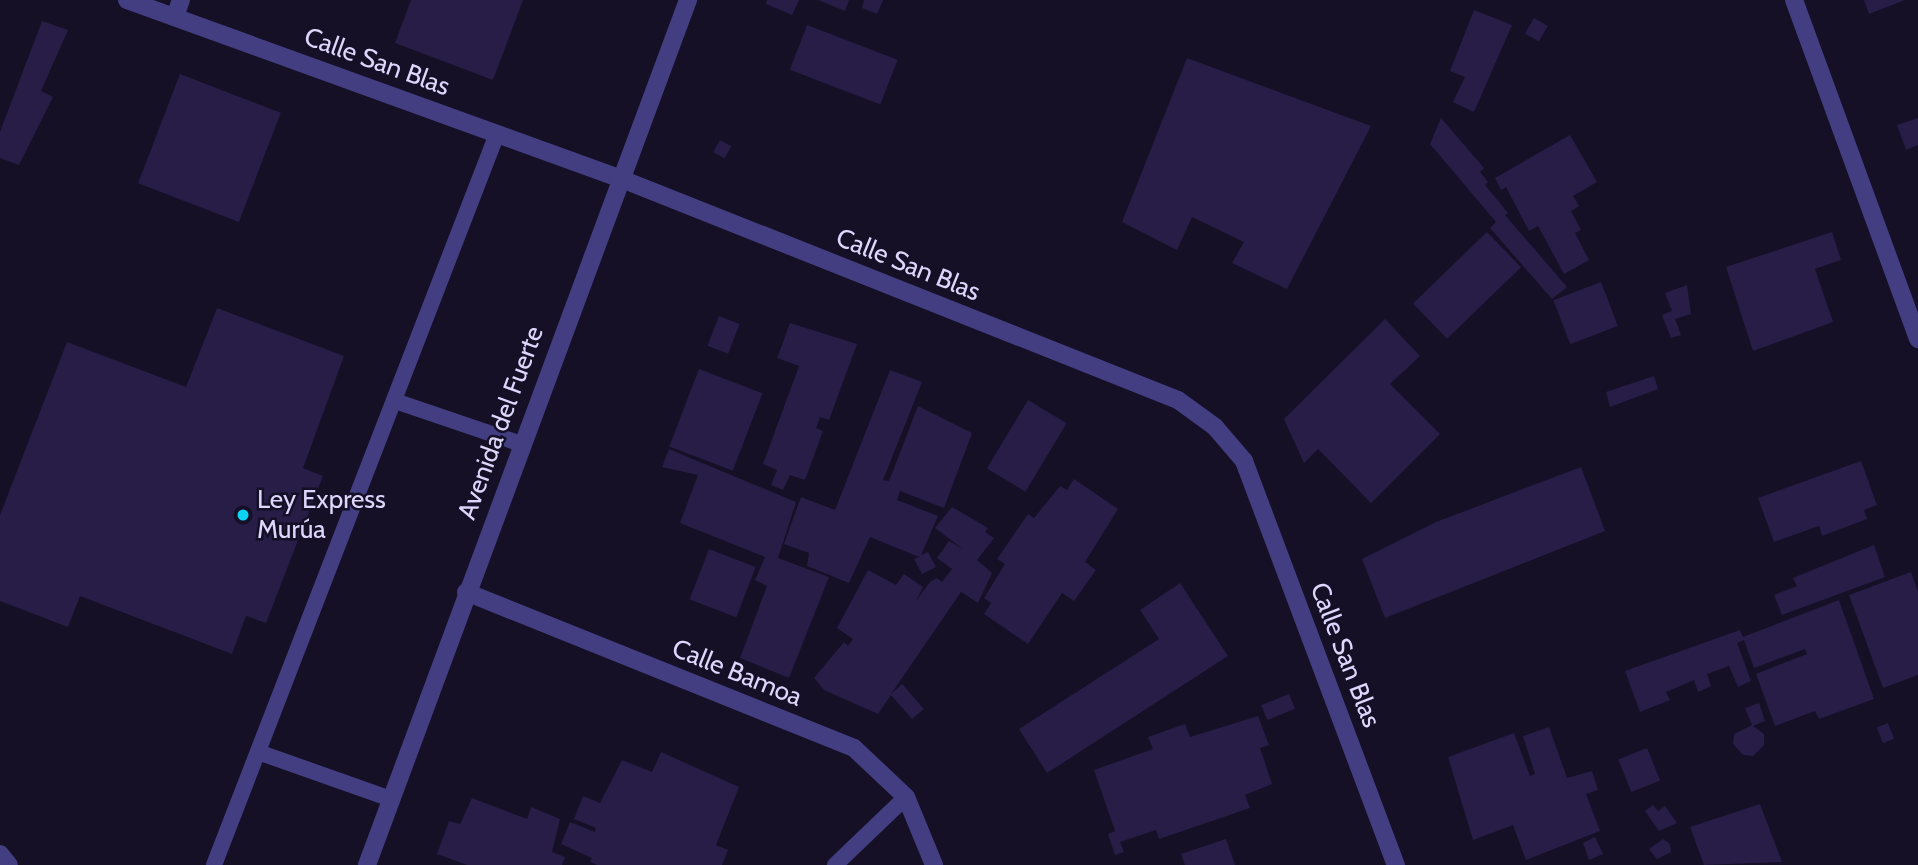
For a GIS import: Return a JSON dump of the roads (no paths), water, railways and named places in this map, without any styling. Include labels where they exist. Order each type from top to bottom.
[{"type":"street","name":"Calle San Blas","points":[[127,0],[178,8],[497,134],[619,178],[1178,400],[1215,427],[1244,461],[1396,865]]},
{"type":"street","name":"Avenida del Fuerte","points":[[367,865],[619,178],[688,0]]},
{"type":"street","points":[[1794,0],[1918,339]]},
{"type":"street","name":"Calle Bamoa","points":[[466,592],[854,748],[906,797],[934,865]]},
{"type":"street","points":[[0,854],[9,865]]},
{"type":"lane","points":[[214,865],[497,134]]},
{"type":"lane","points":[[395,401],[521,444]]},
{"type":"lane","points":[[258,752],[391,799]]},
{"type":"lane","points":[[835,865],[906,797]]},
{"type":"place","name":"Ley Express Murúa","points":[[243,515]]}]
